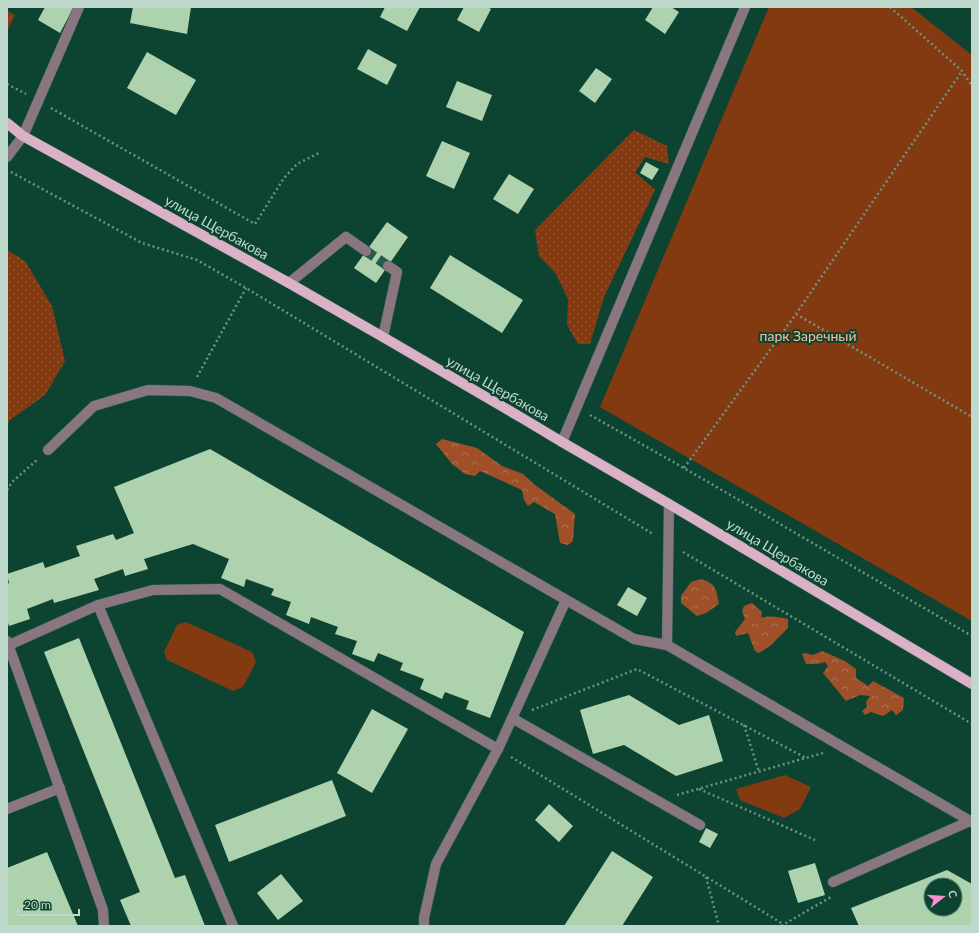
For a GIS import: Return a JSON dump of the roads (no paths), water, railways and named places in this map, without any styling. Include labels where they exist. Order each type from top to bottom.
[{"type":"main road","name":"улица Щербакова","points":[[7,123],[23,136],[289,283],[383,337],[669,504],[972,684]]},
{"type":"main road","points":[[7,133],[23,136]]},
{"type":"street","points":[[7,157],[23,136],[79,7]]},
{"type":"street","points":[[562,442],[745,7]]},
{"type":"street","points":[[289,283],[346,237],[366,251]]},
{"type":"street","points":[[383,337],[396,272],[388,266]]},
{"type":"street","points":[[48,450],[94,406],[148,390],[190,391],[216,398],[634,639],[667,645],[971,822]]},
{"type":"street","points":[[667,645],[669,504]]},
{"type":"street","points":[[104,926],[103,910],[8,643],[98,605],[153,590],[220,590],[498,749]]},
{"type":"street","points":[[424,926],[424,918],[436,864],[498,749],[566,600]]},
{"type":"street","points":[[98,605],[233,926]]},
{"type":"street","points":[[512,718],[700,824]]},
{"type":"street","points":[[7,809],[60,788]]},
{"type":"street","points":[[833,882],[971,822]]},
{"type":"tunnel","points":[[366,251],[388,266]]},
{"type":"park label","name":"парк Заречный","points":[[808,335]]}]
